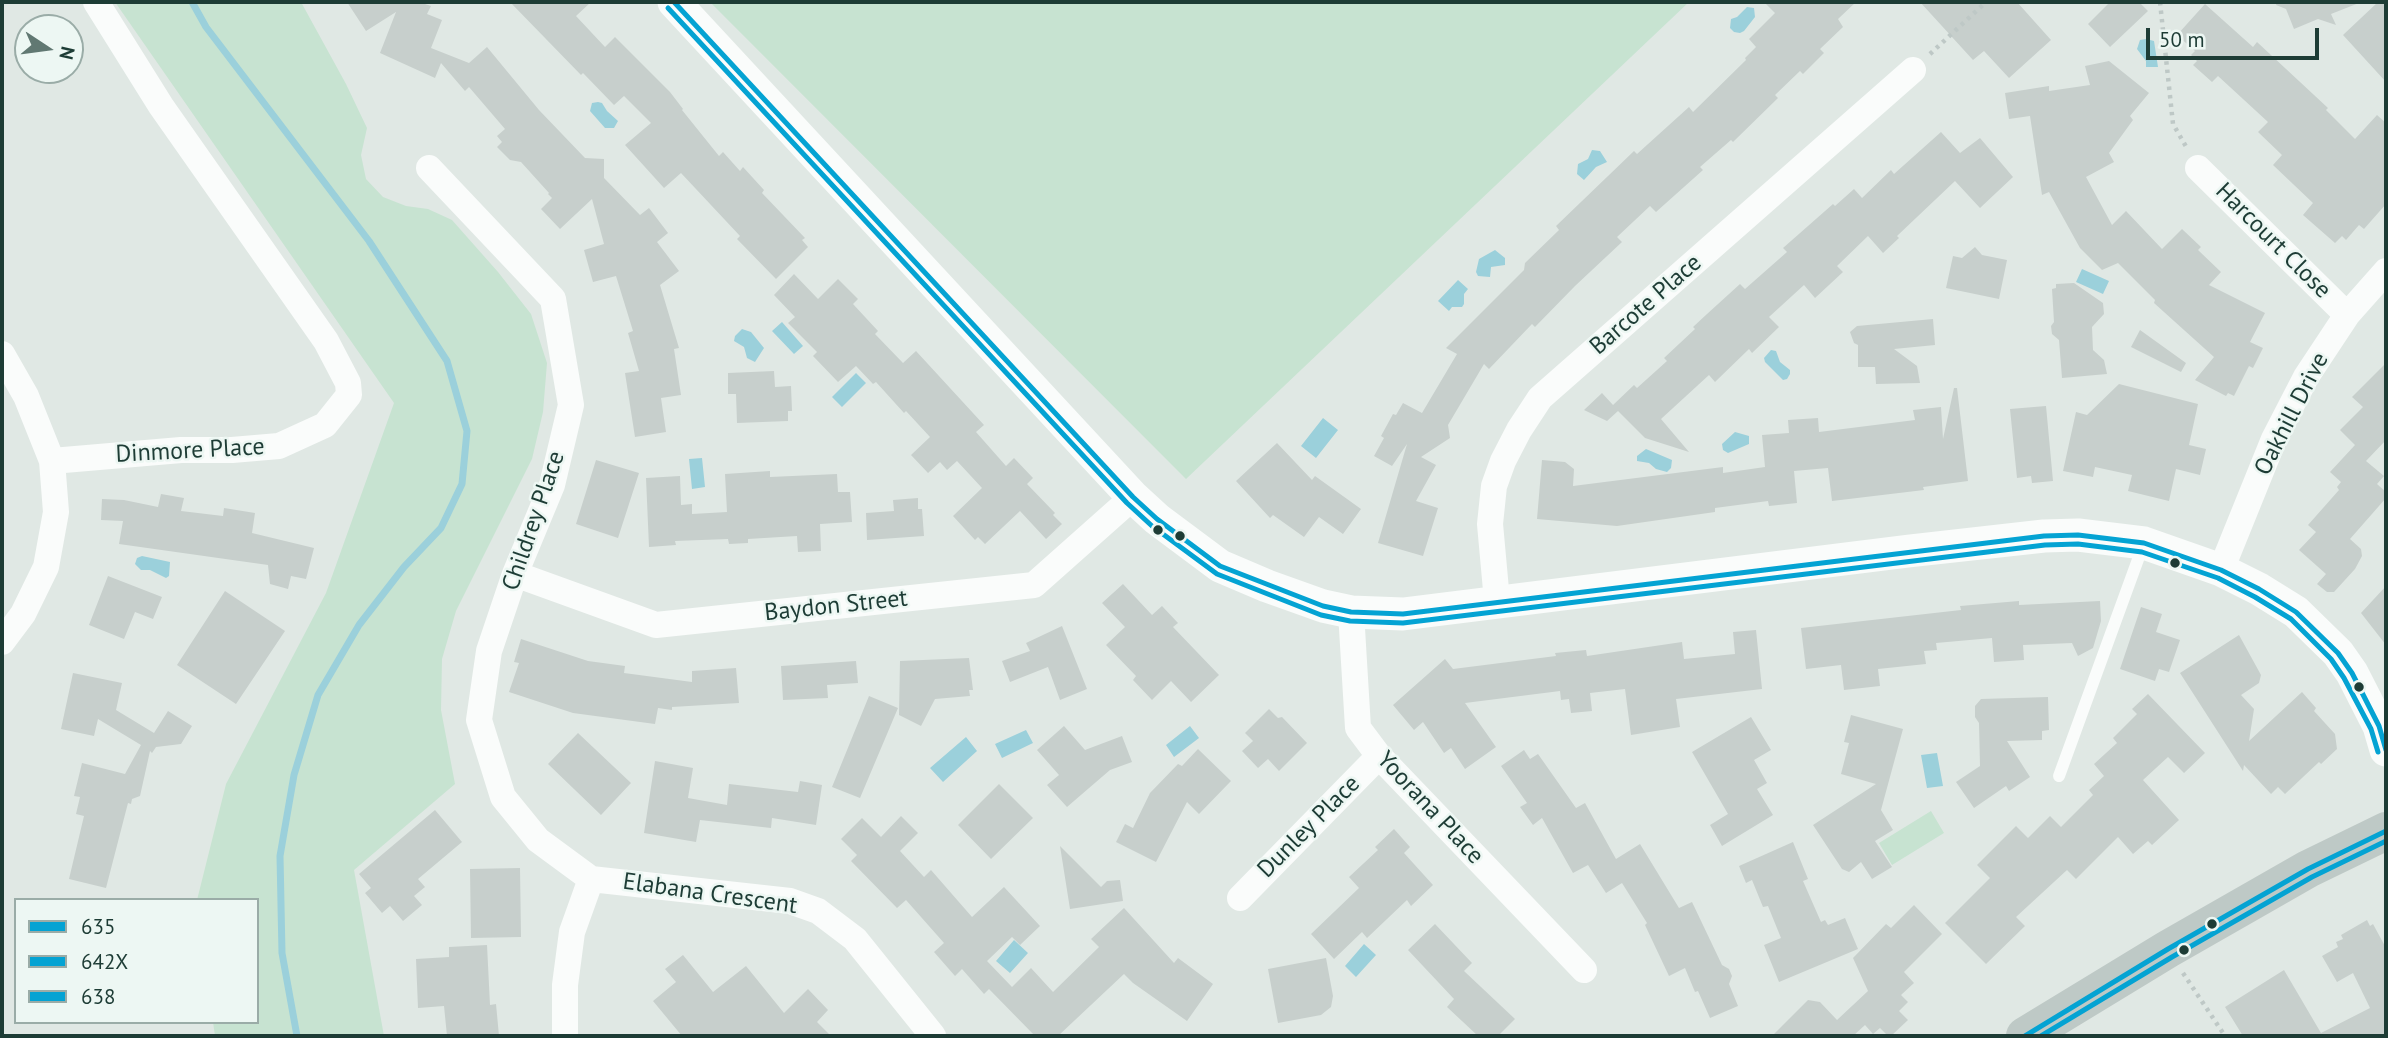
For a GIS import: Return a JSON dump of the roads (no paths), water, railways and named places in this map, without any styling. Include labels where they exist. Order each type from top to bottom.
[{"type":"main road","points":[[2025,1036],[2168,949],[2308,869],[2386,831]]},
{"type":"street","name":"Dinmore Place","points":[[52,461],[181,450],[279,446],[325,425],[349,395],[348,383],[326,341],[161,106],[96,2]]},
{"type":"street","points":[[674,2],[1133,497],[1157,520],[1220,566],[1291,596],[1351,612],[1403,614],[2044,536],[2078,535],[2144,543],[2221,570],[2296,612],[2338,653],[2361,687],[2386,750]]},
{"type":"street","name":"Barcote Place","points":[[1497,601],[1490,524],[1494,486],[1519,430],[1540,398],[1913,70]]},
{"type":"street","name":"Childrey Place","points":[[429,168],[554,299],[571,405],[552,485],[515,574],[489,651],[479,720],[503,797],[538,840],[591,879]]},
{"type":"street","name":"Harcourt Close","points":[[2199,168],[2347,315]]},
{"type":"street","name":"Oakhill Drive","points":[[2221,570],[2274,439],[2306,377],[2347,315],[2386,271]]},
{"type":"street","points":[[2,354],[26,396],[52,461],[55,512],[46,567],[23,614],[2,642]]},
{"type":"street","name":"Baydon Street","points":[[515,574],[656,625],[1034,584],[1133,497]]},
{"type":"street","name":"Yoorana Place","points":[[1351,612],[1358,728],[1379,757],[1584,970]]},
{"type":"street","name":"Dunley Place","points":[[1240,898],[1379,757]]},
{"type":"street","name":"Elabana Crescent","points":[[565,1036],[565,985],[572,932],[591,879],[790,901],[818,911],[855,939],[933,1036]]},
{"type":"lane","points":[[2059,776],[2144,543]]},
{"type":"water","points":[[1747,7],[1754,8],[1755,17],[1744,31],[1734,32],[1730,28],[1731,19]]},
{"type":"water","points":[[2140,40],[2154,41],[2158,67],[2146,67],[2146,61],[2137,49]]},
{"type":"water","points":[[598,102],[618,121],[614,128],[605,128],[590,111],[592,103]]},
{"type":"water","points":[[1592,150],[1600,151],[1607,162],[1596,167],[1584,180],[1577,174],[1578,164],[1588,159]]},
{"type":"water","points":[[1495,250],[1505,258],[1505,265],[1491,267],[1490,277],[1478,276],[1476,272],[1479,259]]},
{"type":"water","points":[[2082,269],[2109,281],[2103,294],[2076,282]]},
{"type":"water","points":[[1458,280],[1468,289],[1464,294],[1464,304],[1462,307],[1452,307],[1449,311],[1438,301]]},
{"type":"water","points":[[782,322],[803,346],[794,354],[772,331]]},
{"type":"water","points":[[742,329],[751,332],[764,348],[755,362],[747,358],[744,347],[734,341]]},
{"type":"water","points":[[1771,350],[1776,351],[1780,362],[1790,370],[1787,379],[1783,380],[1765,362],[1764,358]]},
{"type":"water","points":[[856,373],[866,383],[842,407],[832,397]]},
{"type":"water","points":[[1323,418],[1338,430],[1316,458],[1301,446]]},
{"type":"water","points":[[1735,432],[1749,436],[1749,444],[1728,453],[1723,450],[1722,444]]},
{"type":"water","points":[[1646,449],[1672,460],[1671,468],[1667,472],[1656,469],[1649,463],[1637,461],[1637,456]]},
{"type":"water","points":[[702,458],[705,487],[692,489],[689,459]]},
{"type":"water","points":[[142,556],[170,562],[169,576],[166,578],[150,570],[141,570],[135,564],[137,558]]},
{"type":"water","points":[[1190,726],[1199,738],[1174,757],[1166,745]]},
{"type":"water","points":[[1026,730],[1033,743],[1002,758],[995,744]]},
{"type":"water","points":[[966,737],[977,751],[943,782],[930,768]]},
{"type":"water","points":[[1937,753],[1943,786],[1927,788],[1921,755]]},
{"type":"water","points":[[1014,940],[1028,953],[1010,973],[996,961]]},
{"type":"water","points":[[1364,944],[1376,955],[1356,977],[1345,966]]},
{"type":"waterway","points":[[192,2],[206,27],[369,241],[447,361],[467,431],[462,484],[441,528],[404,567],[359,625],[318,695],[294,775],[280,856],[282,953],[297,1036]]}]
